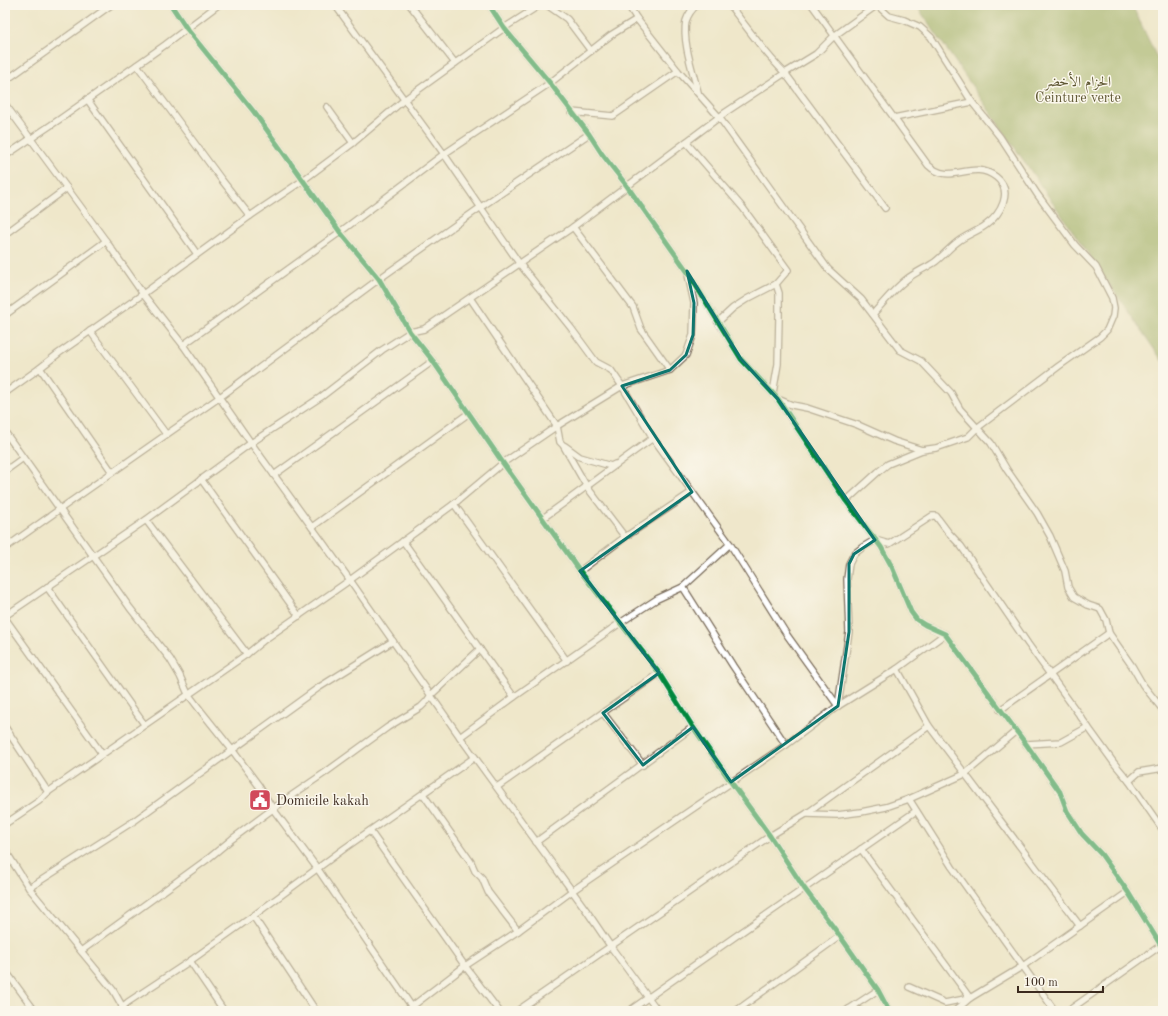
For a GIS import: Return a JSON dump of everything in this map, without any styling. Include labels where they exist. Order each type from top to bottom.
[{"type":"street","points":[[5,80],[111,5]]},
{"type":"street","points":[[170,5],[187,29],[254,112],[340,232],[379,279],[410,332],[434,361],[503,463],[580,571],[659,673],[693,727],[770,836],[804,888],[878,990],[889,1011]]},
{"type":"street","points":[[5,156],[137,65],[218,5]]},
{"type":"street","points":[[335,5],[444,154],[519,263],[572,328],[596,362],[611,370],[653,438],[730,544],[787,635],[838,706]]},
{"type":"street","points":[[410,5],[455,63]]},
{"type":"street","points":[[490,5],[504,28],[550,83],[627,186],[687,271],[741,359],[778,399],[846,501],[881,547],[892,567],[911,612],[925,625],[945,634],[1060,792],[1067,811],[1082,834],[1100,854],[1128,892],[1154,933],[1162,947],[1068,1011]]},
{"type":"street","points":[[5,393],[250,216],[302,181],[353,143],[404,100],[455,63],[504,28],[540,5]]},
{"type":"street","points":[[547,5],[567,20],[591,51]]},
{"type":"street","points":[[628,5],[637,19],[678,71],[720,117],[828,268],[861,299],[900,350],[921,362],[951,393],[960,409],[990,443],[1037,513],[1050,536],[1060,556],[1068,587],[1074,597],[1088,605],[1100,609],[1106,620],[1109,633],[1143,685],[1163,710]]},
{"type":"street","points":[[697,5],[693,8],[687,19],[685,31],[691,64],[699,94]]},
{"type":"street","points":[[728,5],[746,25],[775,63],[785,73],[885,208]]},
{"type":"street","points":[[812,5],[928,165],[935,171],[947,175],[972,170],[993,174],[1001,181],[1005,196],[1000,210],[991,221],[982,228],[960,240],[934,263],[908,278],[873,314]]},
{"type":"street","points":[[102,754],[5,617],[146,520],[251,443],[321,397],[382,350],[410,332],[424,329],[573,227],[720,117],[816,54],[834,36],[877,5],[889,16],[904,20],[920,28],[931,37],[972,102],[1000,137],[1036,194],[1076,246],[1096,267],[1112,298],[1114,308],[1113,316],[1107,330],[1100,337],[977,428],[968,437],[936,448],[922,450],[888,464],[846,501]]},
{"type":"street","points":[[183,345],[340,232],[444,154],[550,83],[611,36],[637,19]]},
{"type":"street","points":[[137,65],[250,216]]},
{"type":"street","points":[[571,112],[613,116],[678,71]]},
{"type":"street","points":[[87,99],[197,254]]},
{"type":"street","points":[[894,118],[972,102]]},
{"type":"street","points":[[5,104],[106,241],[143,294],[183,345],[460,737],[658,1011]]},
{"type":"street","points":[[327,106],[353,143]]},
{"type":"street","points":[[5,548],[220,397],[379,279],[588,134]]},
{"type":"street","points":[[686,142],[743,208],[788,270],[776,284],[733,308],[718,322]]},
{"type":"street","points":[[5,234],[67,188]]},
{"type":"street","points":[[573,227],[633,307],[642,329],[670,370]]},
{"type":"street","points":[[5,315],[106,241]]},
{"type":"street","points":[[5,824],[39,801],[48,792],[247,654],[403,542],[454,504],[503,463],[557,426],[622,386],[670,370],[686,355],[693,335],[694,303],[687,271]]},
{"type":"street","points":[[773,393],[778,364],[779,293],[776,284]]},
{"type":"street","points":[[470,298],[557,426],[560,442],[587,487],[625,537]]},
{"type":"street","points":[[90,331],[166,434]]},
{"type":"street","points":[[274,475],[434,361]]},
{"type":"street","points":[[40,368],[112,472]]},
{"type":"street","points":[[778,399],[792,405],[808,408],[858,425],[894,441],[922,450]]},
{"type":"street","points":[[312,527],[469,413]]},
{"type":"street","points":[[5,432],[130,608],[170,659],[188,694],[233,751],[259,786],[273,809],[318,868],[408,1010],[465,966],[518,931],[572,891],[786,745],[838,706],[945,634]]},
{"type":"street","points":[[543,518],[653,438]]},
{"type":"street","points":[[563,445],[580,457],[611,466],[618,463]]},
{"type":"street","points":[[5,471],[23,458]]},
{"type":"street","points":[[201,479],[299,616]]},
{"type":"street","points":[[580,571],[625,537],[692,492]]},
{"type":"street","points":[[454,504],[567,661]]},
{"type":"street","points":[[838,706],[849,632],[847,579],[849,564],[854,554],[875,540],[889,544],[932,516],[936,516],[961,546],[1050,674],[1129,781],[1163,830]]},
{"type":"street","points":[[146,520],[247,654]]},
{"type":"street","points":[[403,542],[514,696]]},
{"type":"street","points":[[460,737],[514,696],[567,661],[620,622],[657,599],[683,587],[730,544]]},
{"type":"street","points":[[47,587],[144,724]]},
{"type":"street","points":[[683,587],[733,666],[786,745]]},
{"type":"street","points":[[1000,710],[1109,633]]},
{"type":"street","points":[[29,888],[134,822],[318,688],[393,641]]},
{"type":"street","points":[[81,951],[209,858],[285,800],[368,743],[388,727],[421,707],[431,695],[480,649]]},
{"type":"street","points":[[896,668],[929,726],[1080,926]]},
{"type":"street","points":[[497,787],[659,673]]},
{"type":"street","points":[[604,713],[643,765]]},
{"type":"street","points":[[517,1011],[770,836],[806,814],[929,726]]},
{"type":"street","points":[[5,727],[48,792]]},
{"type":"street","points":[[536,842],[693,727]]},
{"type":"street","points":[[1026,744],[1062,742],[1088,727]]},
{"type":"street","points":[[806,814],[837,815],[862,812],[909,799],[965,774],[1016,731]]},
{"type":"street","points":[[5,850],[29,888],[113,990],[123,1009],[128,1002],[190,961],[475,757]]},
{"type":"street","points":[[1129,781],[1139,772],[1163,768]]},
{"type":"street","points":[[423,794],[471,862],[475,871],[482,878],[488,892],[518,931]]},
{"type":"street","points":[[909,799],[952,867],[1054,1011]]},
{"type":"street","points":[[629,1011],[916,811]]},
{"type":"street","points":[[370,831],[465,966],[499,1011]]},
{"type":"street","points":[[861,849],[970,998]]},
{"type":"street","points":[[955,1011],[970,998],[1023,966],[1128,892]]},
{"type":"street","points":[[253,916],[316,1011]]},
{"type":"street","points":[[736,1011],[840,936]]},
{"type":"street","points":[[190,961],[224,1011]]},
{"type":"street","points":[[5,970],[35,1011]]},
{"type":"street","points":[[909,987],[945,1003],[970,998]]},
{"type":"street","points":[[848,1010],[878,990]]},
{"type":"street","points":[[848,1010],[861,1011]]},
{"type":"highlighted area","points":[[687,271],[741,359],[778,399],[875,540],[854,554],[849,564],[849,632],[838,706],[731,782],[693,727],[643,765],[603,713],[659,673],[580,571],[692,492],[622,386],[670,370],[686,355],[693,335],[694,303]]},
{"type":"green space","name":"الحزام الأخضر Ceinture verte","points":[[916,5],[1132,5],[1162,68],[1163,362]]},
{"type":"cycle path","points":[[171,5],[187,29],[254,112],[340,232],[379,279],[410,332],[433,361],[580,571],[659,673],[693,727],[770,836],[804,888],[878,990],[889,1011]]},
{"type":"cycle path","points":[[489,5],[504,28],[550,83],[627,186],[687,271],[741,359],[778,399],[846,501],[881,547],[892,567],[911,612],[917,620],[945,634],[1060,792],[1067,811],[1082,834],[1101,854],[1128,892],[1163,949]]},
{"type":"place","name":"Domicile kakah","points":[[260,800]]}]
